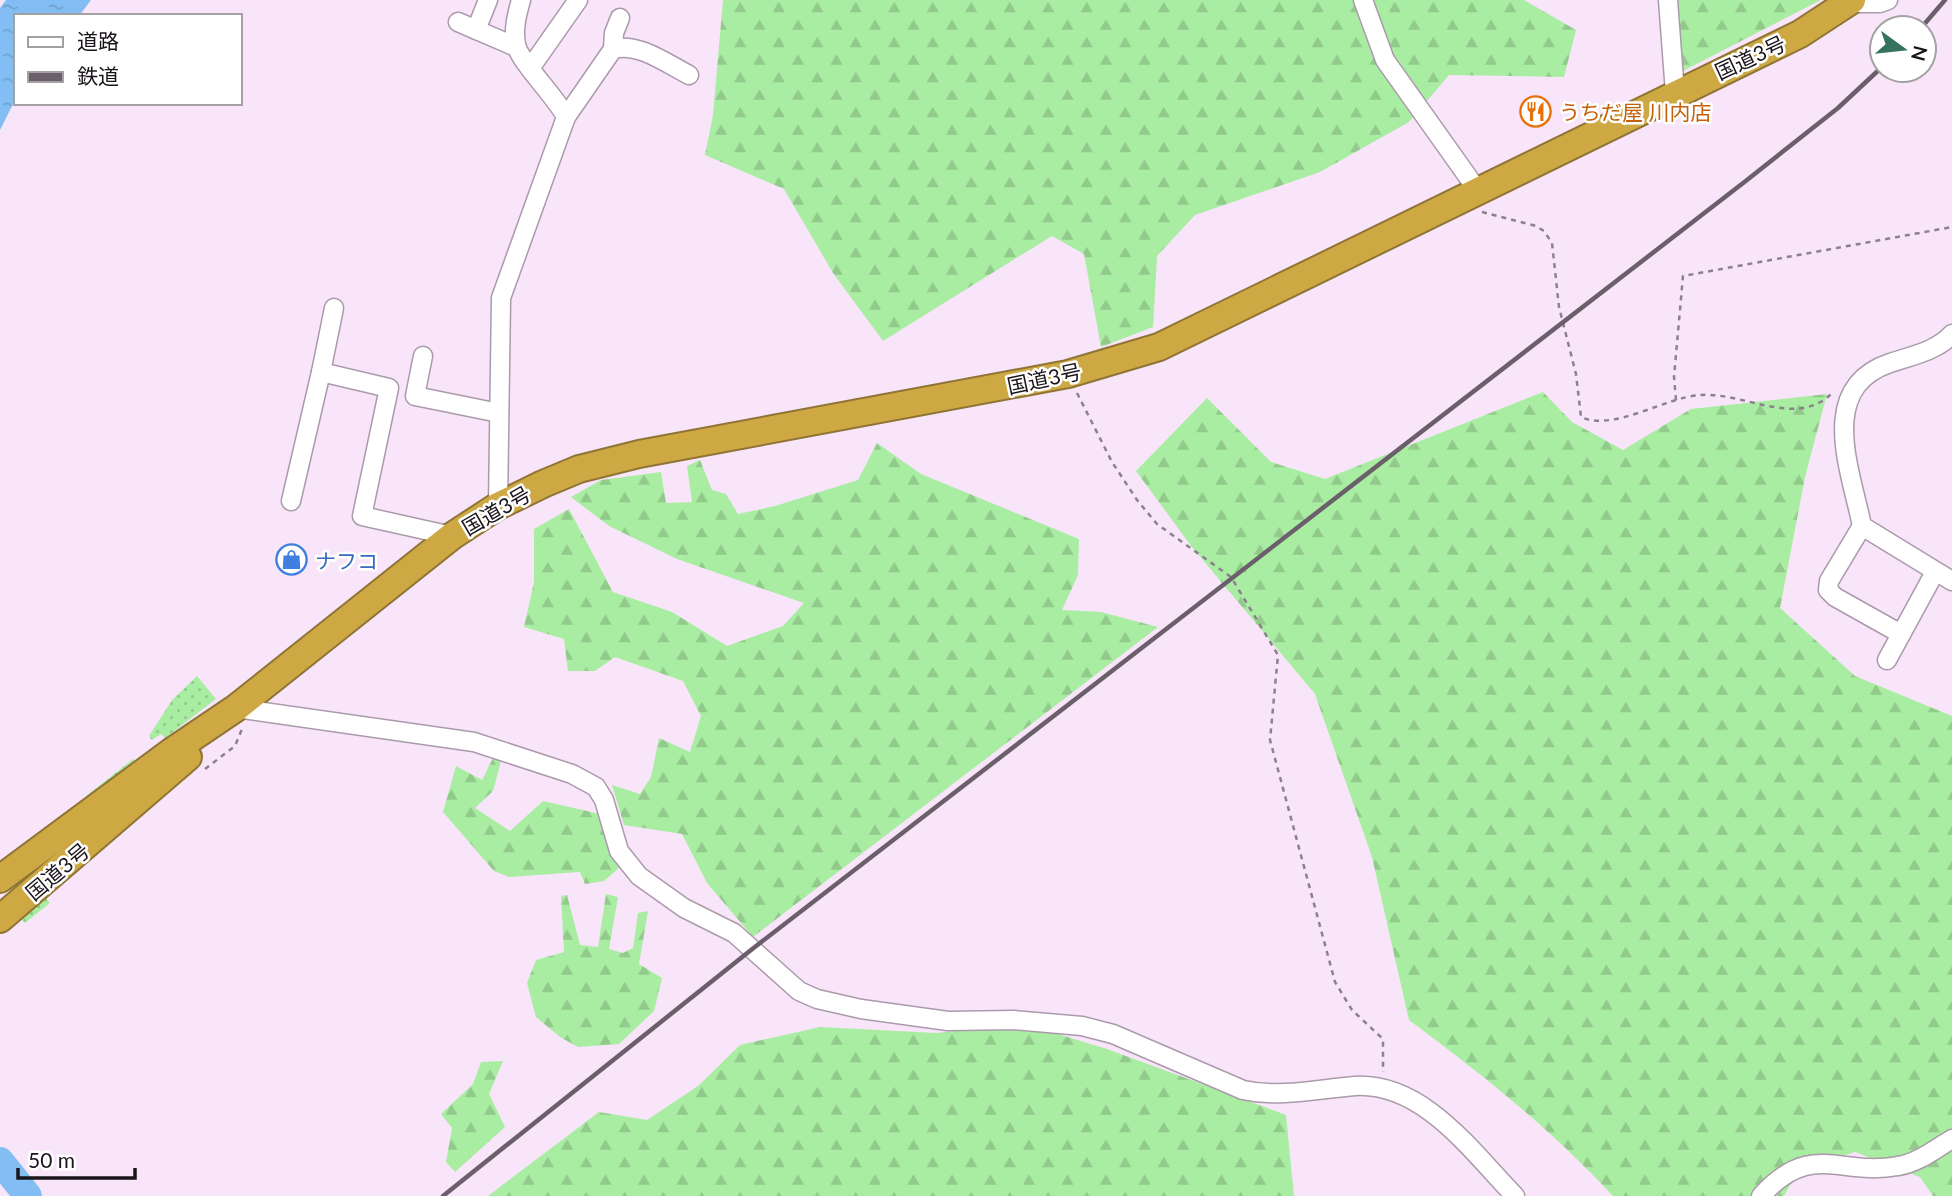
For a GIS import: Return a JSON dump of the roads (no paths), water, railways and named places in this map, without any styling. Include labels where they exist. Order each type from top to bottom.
[{"type":"highway","name":"国道3号","points":[[0,879],[171,752],[236,708],[453,536],[498,506],[579,469],[639,454],[1068,374],[1125,359],[1192,333],[1675,93],[1800,34],[1850,1]]},
{"type":"highway","name":"国道3号","points":[[0,919],[173,773],[236,708]]},
{"type":"street","points":[[476,30],[488,0]]},
{"type":"street","points":[[516,47],[515,26],[521,0]]},
{"type":"street","points":[[531,67],[578,0]]},
{"type":"street","points":[[1363,0],[1385,60],[1467,196]]},
{"type":"street","points":[[1668,0],[1675,93]]},
{"type":"street","points":[[1850,1],[1880,3],[1888,0]]},
{"type":"street","points":[[498,506],[501,298],[566,117],[613,49],[620,18]]},
{"type":"street","points":[[458,22],[516,47],[566,117]]},
{"type":"street","points":[[613,49],[625,46],[689,75]]},
{"type":"street","points":[[291,500],[334,308]]},
{"type":"street","points":[[1901,634],[1835,597],[1828,590],[1829,581],[1862,526],[1842,428],[1844,406],[1851,391],[1876,367],[1930,349],[1952,334]]},
{"type":"street","points":[[423,356],[415,396],[499,413]]},
{"type":"street","points":[[321,372],[389,388],[362,516],[453,536]]},
{"type":"street","points":[[1862,526],[1952,581]]},
{"type":"street","points":[[1887,660],[1936,572]]},
{"type":"street","points":[[236,708],[474,742],[572,774],[596,787],[604,800],[619,851],[639,876],[666,897],[734,933],[799,991],[817,999],[861,1009],[948,1021],[1014,1020],[1082,1026],[1113,1034],[1242,1090],[1261,1094],[1357,1086],[1383,1088],[1400,1093],[1429,1112],[1515,1196]]},
{"type":"street","points":[[1761,1196],[1785,1174],[1811,1163],[1900,1166],[1920,1159],[1952,1139]]},
{"type":"water","points":[[6,0],[91,0],[80,14],[14,14],[14,102],[0,130],[0,8]]},
{"type":"waterway","points":[[0,1161],[28,1196]]},
{"type":"railway","points":[[1933,14],[1945,0]]},
{"type":"railway","points":[[443,1196],[751,950],[1747,180],[1838,108],[1868,80]]},
{"type":"place","name":"うちだ屋 川内店","points":[[1536,111]]},
{"type":"place","name":"ナフコ","points":[[292,560]]}]
